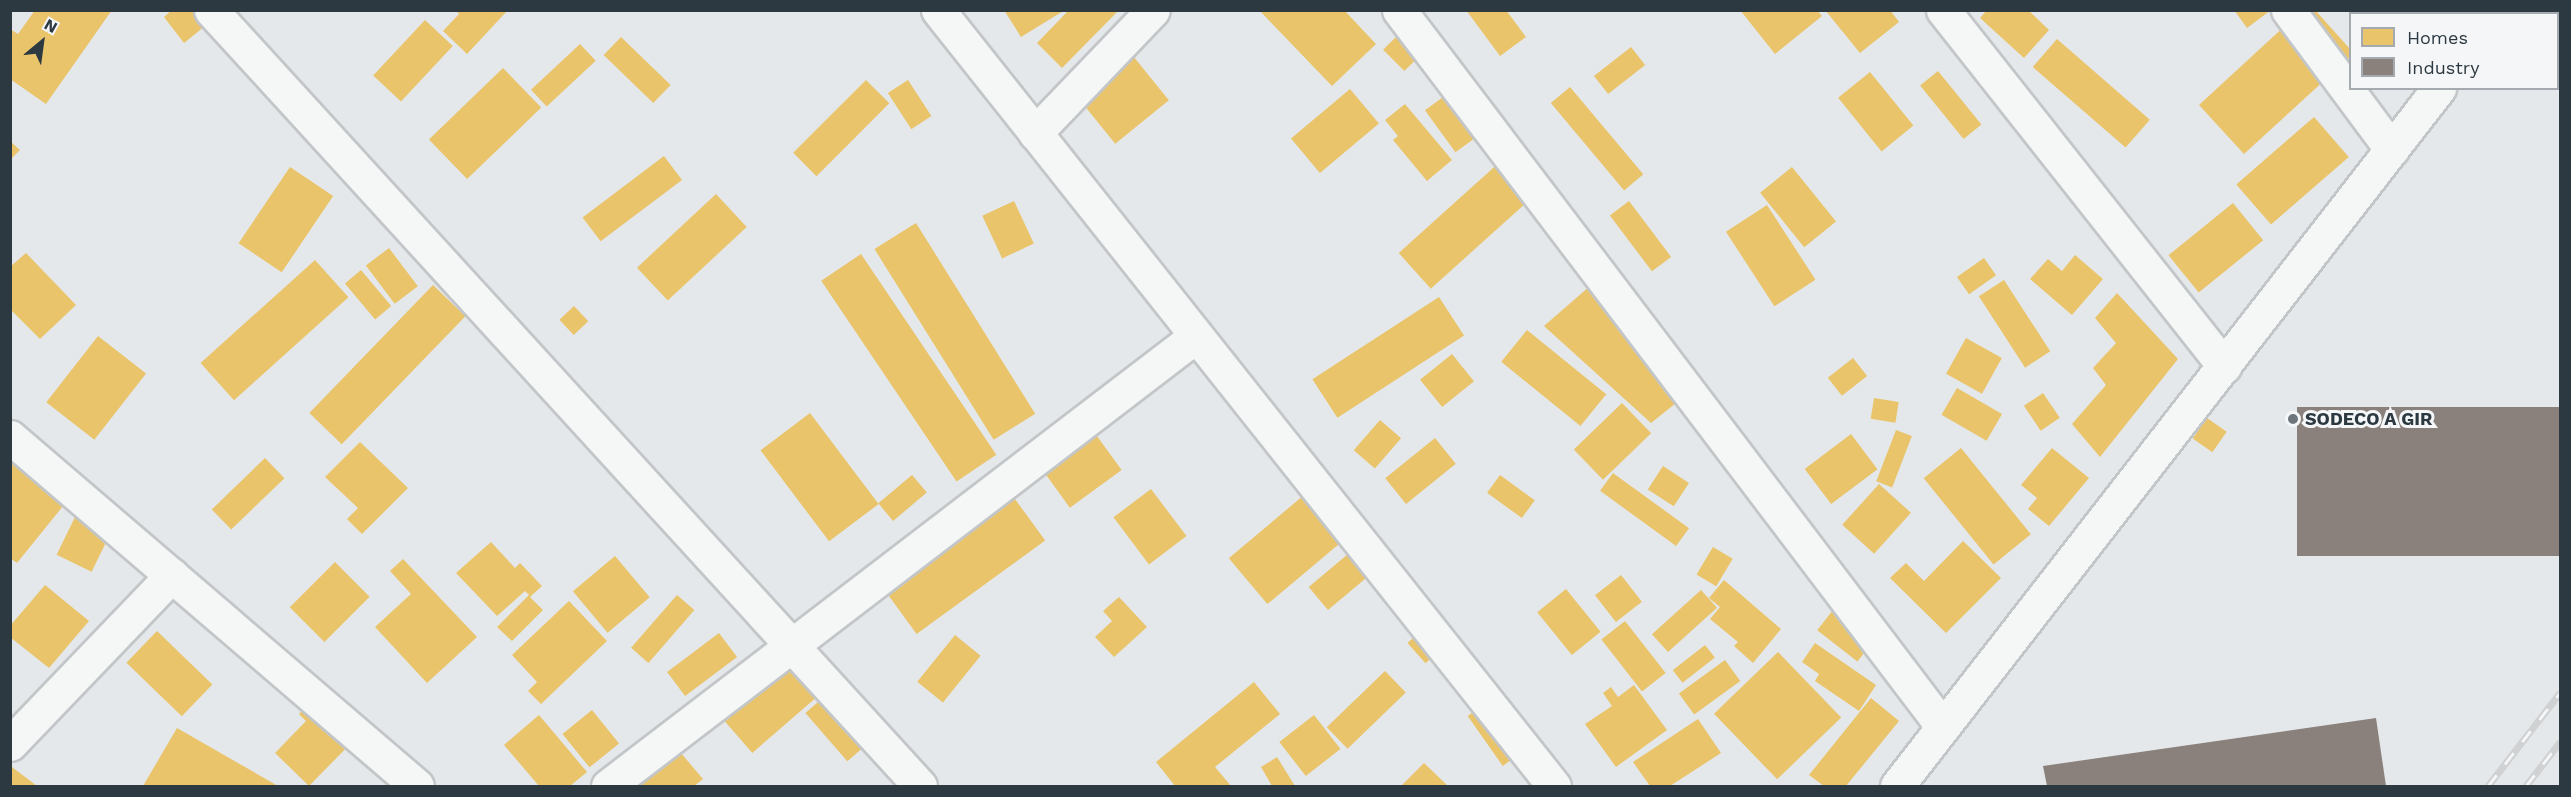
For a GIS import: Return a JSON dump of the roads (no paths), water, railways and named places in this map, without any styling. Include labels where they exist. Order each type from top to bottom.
[{"type":"street","points":[[211,10],[920,786]]},
{"type":"street","points":[[938,10],[1554,786]]},
{"type":"street","points":[[1035,133],[1153,10]]},
{"type":"street","points":[[1399,10],[1943,727]]},
{"type":"street","points":[[1943,10],[2224,366]]},
{"type":"street","points":[[2288,10],[2392,150]]},
{"type":"street","points":[[1897,786],[2437,90]]},
{"type":"street","points":[[608,786],[1196,336]]},
{"type":"street","points":[[10,437],[417,786]]},
{"type":"street","points":[[10,744],[172,575]]},
{"type":"railway","points":[[2488,786],[2560,693]]},
{"type":"railway","points":[[2526,786],[2560,742]]},
{"type":"place","name":"SODECO A GIR","points":[[2293,419]]}]
